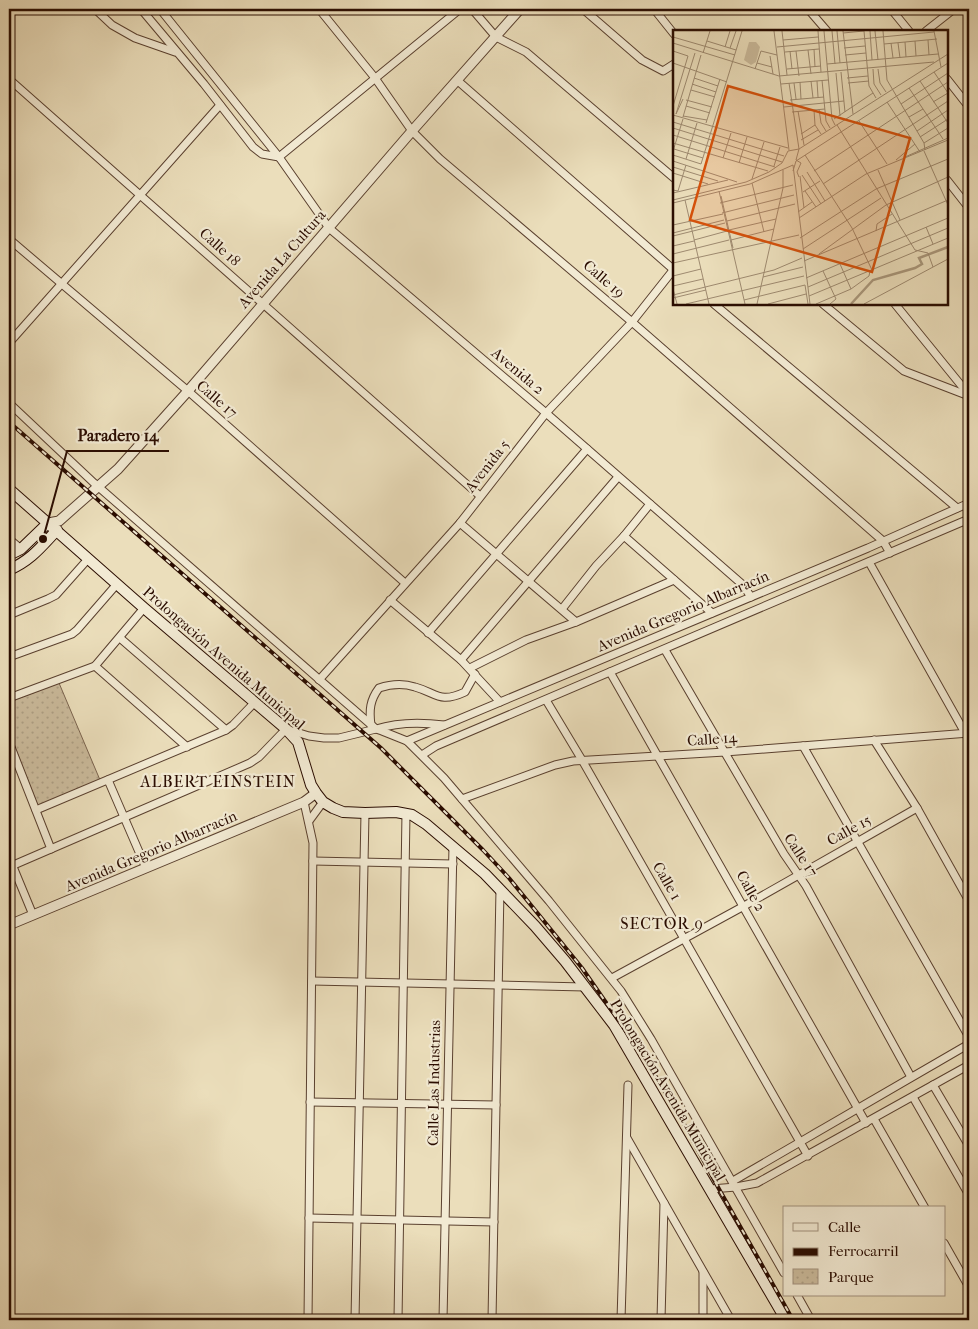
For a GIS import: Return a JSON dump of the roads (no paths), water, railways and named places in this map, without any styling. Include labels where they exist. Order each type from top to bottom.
[{"type":"main road","name":"Prolongación Avenida Municipal","points":[[9,489],[48,523],[58,526],[88,559],[286,729],[298,742],[316,793],[323,802],[338,810],[365,813],[406,813],[412,815],[453,846],[500,888],[535,926],[614,1025],[786,1320]]},
{"type":"main road","points":[[9,555],[21,549],[48,523]]},
{"type":"main road","name":"Avenida La Cultura","points":[[9,570],[30,559],[58,526]]},
{"type":"street","points":[[95,9],[112,25],[135,38],[177,52]]},
{"type":"street","points":[[141,9],[258,151],[262,154],[279,157],[460,9]]},
{"type":"street","name":"Avenida 2","points":[[160,9],[279,157],[329,228],[546,413],[743,585],[751,597]]},
{"type":"street","name":"Calle 19","points":[[319,9],[375,78],[412,131],[440,159],[632,322],[883,541],[890,553]]},
{"type":"street","points":[[472,9],[496,37],[526,52],[673,177]]},
{"type":"street","name":"Avenida La Cultura","points":[[58,526],[118,469],[188,391],[520,9]]},
{"type":"street","points":[[583,9],[642,60],[663,71],[673,65]]},
{"type":"street","points":[[654,9],[673,33]]},
{"type":"street","points":[[808,9],[826,30]]},
{"type":"street","points":[[891,9],[908,30]]},
{"type":"street","points":[[927,30],[954,9]]},
{"type":"street","name":"Calle 18","points":[[9,79],[480,496]]},
{"type":"street","points":[[948,80],[969,107]]},
{"type":"street","points":[[458,81],[673,268]]},
{"type":"street","points":[[204,84],[223,89]]},
{"type":"street","points":[[9,343],[220,105]]},
{"type":"street","points":[[948,181],[969,208]]},
{"type":"street","name":"Calle 17","points":[[9,239],[188,391],[405,583]]},
{"type":"street","name":"Avenida 5","points":[[319,680],[460,523],[546,413],[632,322],[673,270]]},
{"type":"street","points":[[715,305],[957,508]]},
{"type":"street","points":[[824,305],[904,371],[969,396]]},
{"type":"street","points":[[896,305],[969,396]]},
{"type":"street","points":[[9,403],[100,487],[319,680]]},
{"type":"street","points":[[428,633],[587,449]]},
{"type":"street","points":[[461,660],[618,477]]},
{"type":"street","name":"Avenida Gregorio Albarracín","points":[[406,741],[751,597],[969,503]]},
{"type":"street","points":[[562,609],[596,566],[650,504]]},
{"type":"street","name":"Avenida Gregorio Albarracín","points":[[422,755],[436,746],[969,519]]},
{"type":"street","points":[[460,523],[576,622]]},
{"type":"street","points":[[624,536],[712,613]]},
{"type":"street","points":[[9,539],[21,549]]},
{"type":"street","points":[[9,615],[56,595],[88,559]]},
{"type":"street","points":[[869,562],[968,736]]},
{"type":"street","points":[[373,727],[369,708],[379,688],[394,684],[408,685],[439,697],[448,698],[465,692],[472,671],[526,640],[576,622],[674,580]]},
{"type":"street","points":[[9,658],[77,630],[117,584]]},
{"type":"street","points":[[390,600],[461,660],[500,702]]},
{"type":"street","points":[[9,698],[95,666],[144,608]]},
{"type":"street","points":[[120,638],[226,730]]},
{"type":"street","name":"Calle 17","points":[[664,650],[784,854],[806,886],[911,1077]]},
{"type":"street","points":[[95,666],[187,747]]},
{"type":"street","name":"Calle 2","points":[[610,672],[866,1123]]},
{"type":"street","name":"Prolongación Avenida Municipal","points":[[319,680],[373,727],[406,741],[422,755],[549,901],[612,978],[651,1039],[783,1271]]},
{"type":"street","name":"Calle 1","points":[[546,700],[808,1156]]},
{"type":"street","points":[[36,810],[226,730],[233,726],[255,702]]},
{"type":"street","points":[[10,866],[250,763],[259,757],[286,729],[309,736],[339,738],[373,727],[415,723],[446,725]]},
{"type":"street","name":"Calle 14","points":[[462,799],[560,764],[582,760],[725,752],[874,740],[968,736]]},
{"type":"street","points":[[874,740],[917,808],[969,901]]},
{"type":"street","points":[[9,742],[51,849]]},
{"type":"street","points":[[803,746],[969,1037]]},
{"type":"street","points":[[108,780],[146,868]]},
{"type":"street","name":"Avenida Gregorio Albarracín","points":[[9,925],[304,802],[316,793]]},
{"type":"street","points":[[304,802],[313,843],[308,1320]]},
{"type":"street","points":[[309,821],[323,802]]},
{"type":"street","name":"Calle 15","points":[[612,978],[917,808]]},
{"type":"street","points":[[356,1320],[365,813]]},
{"type":"street","points":[[398,1320],[406,813]]},
{"type":"street","name":"Calle Las Industrias","points":[[443,1320],[453,846]]},
{"type":"street","points":[[9,857],[10,866],[33,915]]},
{"type":"street","points":[[313,861],[453,864]]},
{"type":"street","points":[[492,1320],[500,888]]},
{"type":"street","points":[[312,981],[585,987]]},
{"type":"street","points":[[734,1184],[857,1108],[969,1044]]},
{"type":"street","points":[[711,1190],[734,1184],[757,1183],[969,1065]]},
{"type":"street","points":[[621,1320],[628,1085]]},
{"type":"street","points":[[933,1085],[969,1146]]},
{"type":"street","points":[[913,1097],[969,1195]]},
{"type":"street","points":[[310,1102],[496,1105]]},
{"type":"street","points":[[874,1119],[924,1206]]},
{"type":"street","points":[[626,1137],[731,1320]]},
{"type":"street","points":[[661,1320],[664,1202]]},
{"type":"street","points":[[309,1218],[494,1222]]},
{"type":"street","points":[[946,1247],[969,1287]]},
{"type":"street","points":[[703,1272],[703,1320]]},
{"type":"street","points":[[798,1296],[811,1320]]},
{"type":"railway","points":[[9,422],[381,748],[509,878],[582,968],[646,1060],[684,1124],[793,1320]]},
{"type":"place","name":"Paradero 14","points":[[43,539]]},
{"type":"district","name":"ALBERT EINSTEIN","points":[[218,781]]},
{"type":"district","name":"SECTOR 9","points":[[662,923]]}]
